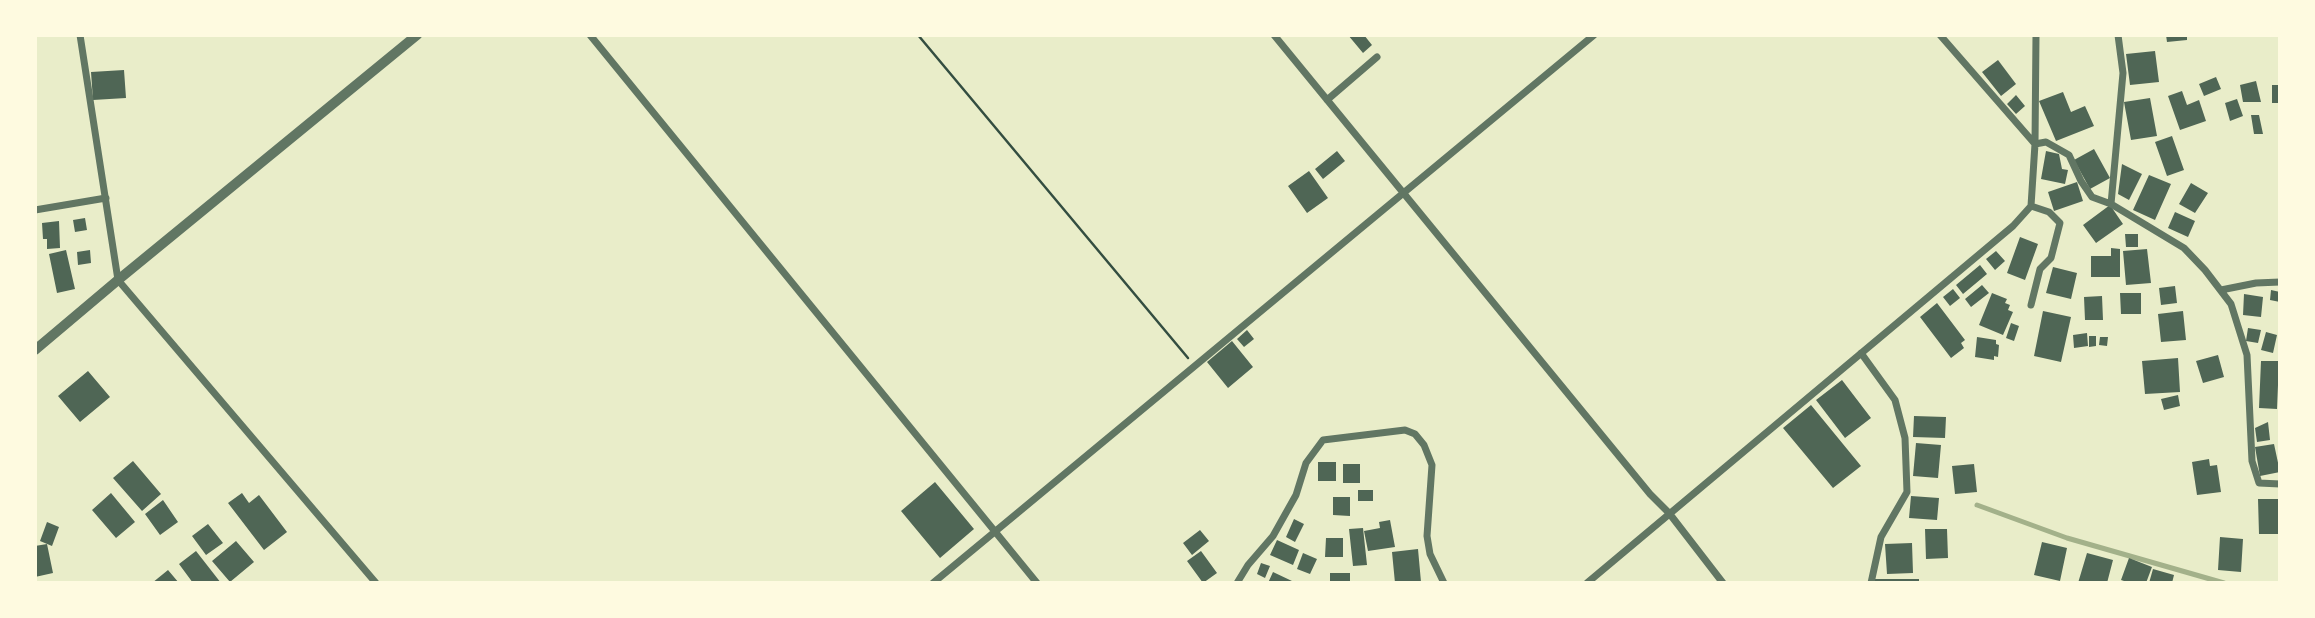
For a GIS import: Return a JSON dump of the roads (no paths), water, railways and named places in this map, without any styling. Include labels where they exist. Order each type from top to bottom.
[{"type":"street","points":[[80,35],[118,280],[376,583]]},
{"type":"street","points":[[35,350],[417,35]]},
{"type":"street","points":[[590,35],[1037,583]]},
{"type":"street","points":[[1273,35],[1650,495],[1669,513],[1723,583]]},
{"type":"street","points":[[933,583],[1594,35]]},
{"type":"street","points":[[1940,35],[2035,144]]},
{"type":"street","points":[[1587,583],[2013,226],[2031,206],[2035,144],[2036,35]]},
{"type":"street","points":[[2112,204],[2123,73],[2118,35]]},
{"type":"street","points":[[1327,100],[1377,57]]},
{"type":"street","points":[[2035,144],[2046,142],[2069,155],[2092,197],[2112,204],[2184,248],[2231,303],[2247,355],[2252,461],[2259,483],[2280,484]]},
{"type":"street","points":[[35,210],[106,198]]},
{"type":"street","points":[[2031,206],[2049,212],[2060,223],[2051,257],[2040,269],[2031,305]]},
{"type":"street","points":[[2221,290],[2256,283],[2280,282]]},
{"type":"street","points":[[1861,353],[1895,400],[1905,438],[1907,492],[1881,537],[1871,583]]},
{"type":"street","points":[[1237,583],[1248,565],[1273,536],[1296,495],[1306,463],[1323,440],[1405,430],[1415,434],[1424,445],[1432,465],[1427,536],[1430,554],[1444,583]]},
{"type":"waterway","points":[[1977,505],[2067,538],[2224,583]]}]
